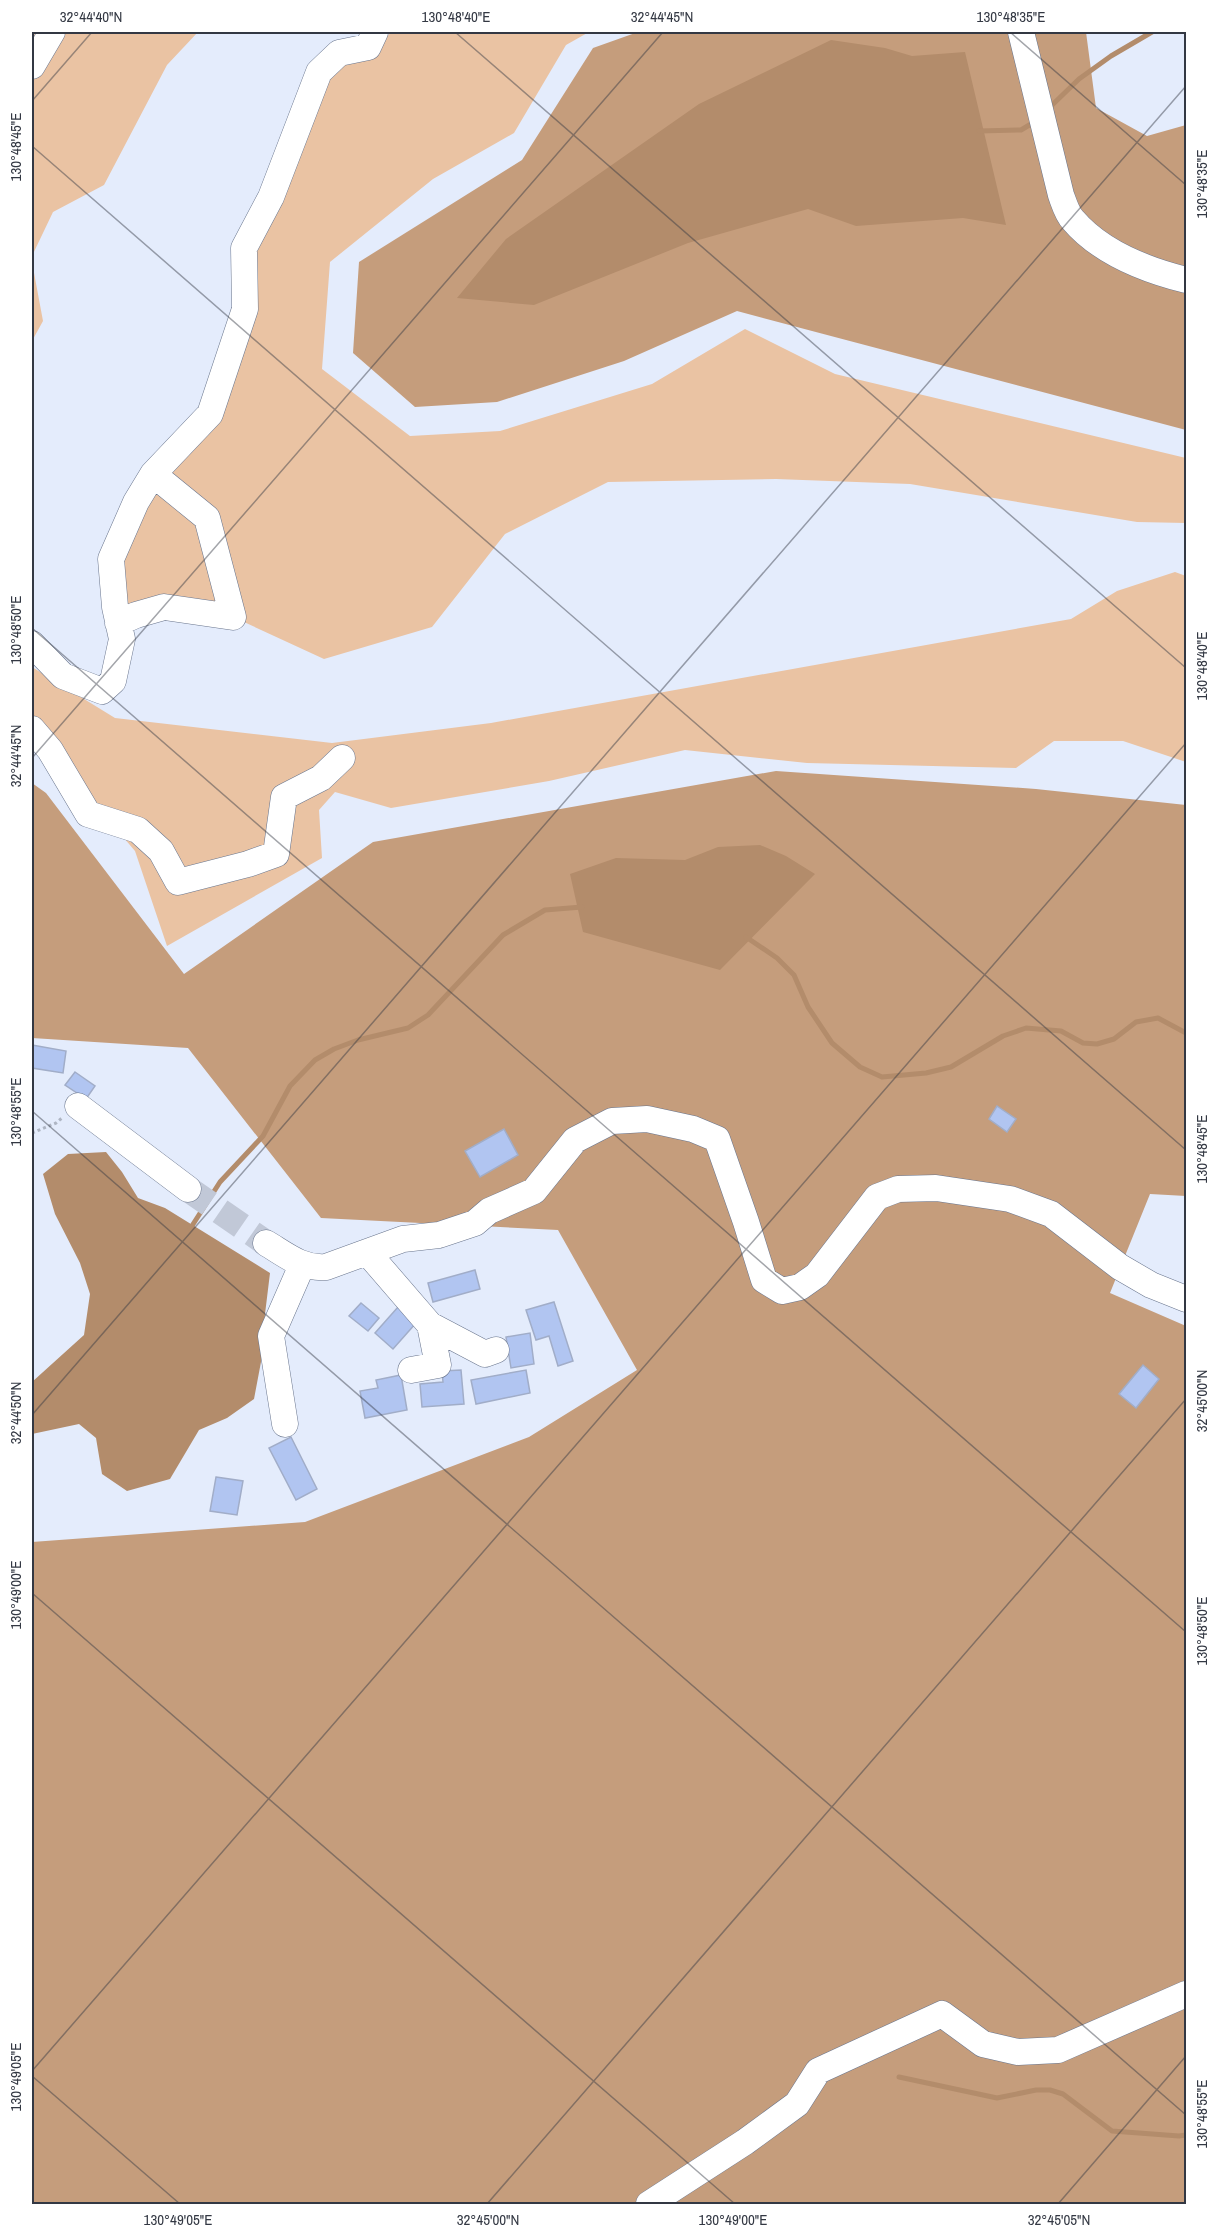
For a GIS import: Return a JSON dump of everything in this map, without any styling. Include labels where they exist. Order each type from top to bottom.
[{"type":"street","points":[[32,66],[52,32]]},
{"type":"street","points":[[32,644],[63,676],[102,692],[113,681],[122,639],[111,559],[136,502],[153,474],[210,414],[245,309],[244,248],[271,197],[319,72],[339,53],[393,32]]},
{"type":"street","points":[[1021,32],[1061,195],[1071,219],[1090,237],[1117,255],[1186,280]]},
{"type":"street","points":[[118,623],[164,607],[233,617],[207,518],[153,474]]},
{"type":"street","points":[[32,729],[50,750],[88,814],[138,830],[160,851],[178,882],[248,864],[276,854],[284,796],[321,778],[342,758]]},
{"type":"street","points":[[78,1106],[188,1189]]},
{"type":"street","points":[[266,1243],[302,1265],[313,1268],[326,1267],[403,1239],[438,1235],[475,1223],[489,1212],[534,1191],[575,1140],[612,1121],[647,1119],[693,1129],[717,1139],[764,1280],[782,1291],[800,1287],[817,1275],[877,1197],[898,1189],[936,1188],[1010,1198],[1051,1214],[1120,1267],[1151,1285],[1186,1299]]},
{"type":"street","points":[[367,1252],[430,1325],[486,1354],[496,1350]]},
{"type":"street","points":[[285,1424],[271,1336],[302,1265]]},
{"type":"street","points":[[411,1370],[438,1365],[430,1325]]},
{"type":"street","points":[[650,2205],[745,2142],[797,2104],[818,2071],[942,2014],[983,2044],[1018,2052],[1058,2050],[1186,1994]]},
{"type":"path","points":[[32,1133],[56,1123],[78,1106]]},
{"type":"shaded area","points":[[32,32],[198,32],[167,65],[104,185],[53,212],[32,256]]},
{"type":"shaded area","points":[[393,32],[589,32],[566,45],[514,133],[433,179],[330,262],[322,369],[410,436],[500,431],[652,384],[745,329],[835,374],[1186,458],[1186,523],[1137,522],[910,484],[776,479],[608,482],[505,534],[432,627],[324,659],[233,617],[164,607],[118,623],[111,559],[210,414],[244,248],[319,72]]},
{"type":"shaded area","points":[[638,32],[1086,32],[1096,108],[1147,136],[1186,125],[1186,430],[737,311],[624,361],[497,402],[415,407],[353,353],[359,262],[522,160],[593,48]]},
{"type":"shaded area","points":[[831,40],[885,48],[912,56],[965,52],[1006,225],[963,218],[856,226],[808,209],[688,243],[534,305],[457,298],[506,239],[699,104]]},
{"type":"shaded area","points":[[32,262],[43,321],[32,341]]},
{"type":"shaded area","points":[[1175,572],[1186,576],[1186,762],[1123,741],[1054,741],[1016,768],[807,763],[685,750],[549,781],[391,808],[335,792],[319,810],[322,858],[167,946],[135,851],[32,730],[32,667],[115,718],[332,743],[491,723],[1071,619],[1117,591]]},
{"type":"shaded area","points":[[776,771],[1036,789],[1186,805],[1186,1196],[1150,1194],[1110,1293],[1186,1326],[1186,2204],[32,2204],[32,1542],[305,1522],[529,1437],[637,1370],[558,1230],[321,1218],[188,1048],[32,1038],[32,783],[46,793],[184,974],[373,842]]},
{"type":"shaded area","points":[[760,845],[786,856],[815,874],[720,970],[583,932],[570,874],[616,858],[685,860],[718,847]]},
{"type":"shaded area","points":[[106,1152],[138,1198],[165,1208],[270,1273],[264,1346],[254,1399],[227,1418],[199,1430],[170,1479],[127,1491],[102,1474],[96,1438],[79,1424],[32,1434],[32,1382],[84,1335],[90,1294],[80,1263],[55,1214],[43,1174],[68,1154]]},
{"type":"building","points":[[32,1045],[66,1051],[63,1073],[32,1068]]},
{"type":"building","points":[[75,1072],[95,1086],[86,1099],[65,1085]]},
{"type":"building","points":[[997,1106],[1016,1119],[1007,1132],[989,1119]]},
{"type":"building","points":[[504,1129],[518,1155],[480,1177],[465,1151]]},
{"type":"building","points":[[475,1270],[480,1289],[433,1302],[428,1283]]},
{"type":"building","points":[[554,1302],[573,1361],[558,1366],[549,1336],[536,1340],[526,1310]]},
{"type":"building","points":[[361,1303],[379,1318],[368,1331],[349,1316]]},
{"type":"building","points":[[398,1307],[416,1323],[393,1349],[375,1333]]},
{"type":"building","points":[[530,1333],[534,1364],[511,1368],[506,1337]]},
{"type":"building","points":[[1143,1365],[1159,1379],[1136,1408],[1119,1394]]},
{"type":"building","points":[[461,1370],[464,1404],[422,1407],[420,1384],[443,1382],[442,1371]]},
{"type":"building","points":[[526,1370],[530,1393],[476,1404],[471,1380]]},
{"type":"building","points":[[401,1375],[407,1410],[365,1418],[360,1391],[378,1388],[376,1380]]},
{"type":"building","points":[[291,1437],[317,1489],[296,1500],[269,1448]]},
{"type":"building","points":[[216,1477],[243,1481],[237,1515],[210,1511]]},
{"type":"waterway","points":[[1047,110],[1079,79],[1111,56],[1152,32]]},
{"type":"waterway","points":[[979,131],[1021,130],[1036,121]]},
{"type":"waterway","points":[[190,1229],[220,1182],[263,1136],[290,1086],[315,1060],[334,1049],[358,1040],[408,1028],[428,1015],[503,935],[545,910],[582,907]]},
{"type":"waterway","points":[[746,937],[777,958],[794,975],[808,1007],[832,1043],[860,1067],[882,1077],[926,1073],[951,1067],[1003,1036],[1026,1028],[1061,1031],[1083,1043],[1097,1044],[1114,1039],[1136,1022],[1158,1018],[1186,1033]]},
{"type":"waterway","points":[[899,2077],[997,2098],[1036,2090],[1050,2090],[1063,2094],[1112,2131],[1186,2135]]},
{"type":"tunnel","points":[[188,1189],[266,1243]]}]
